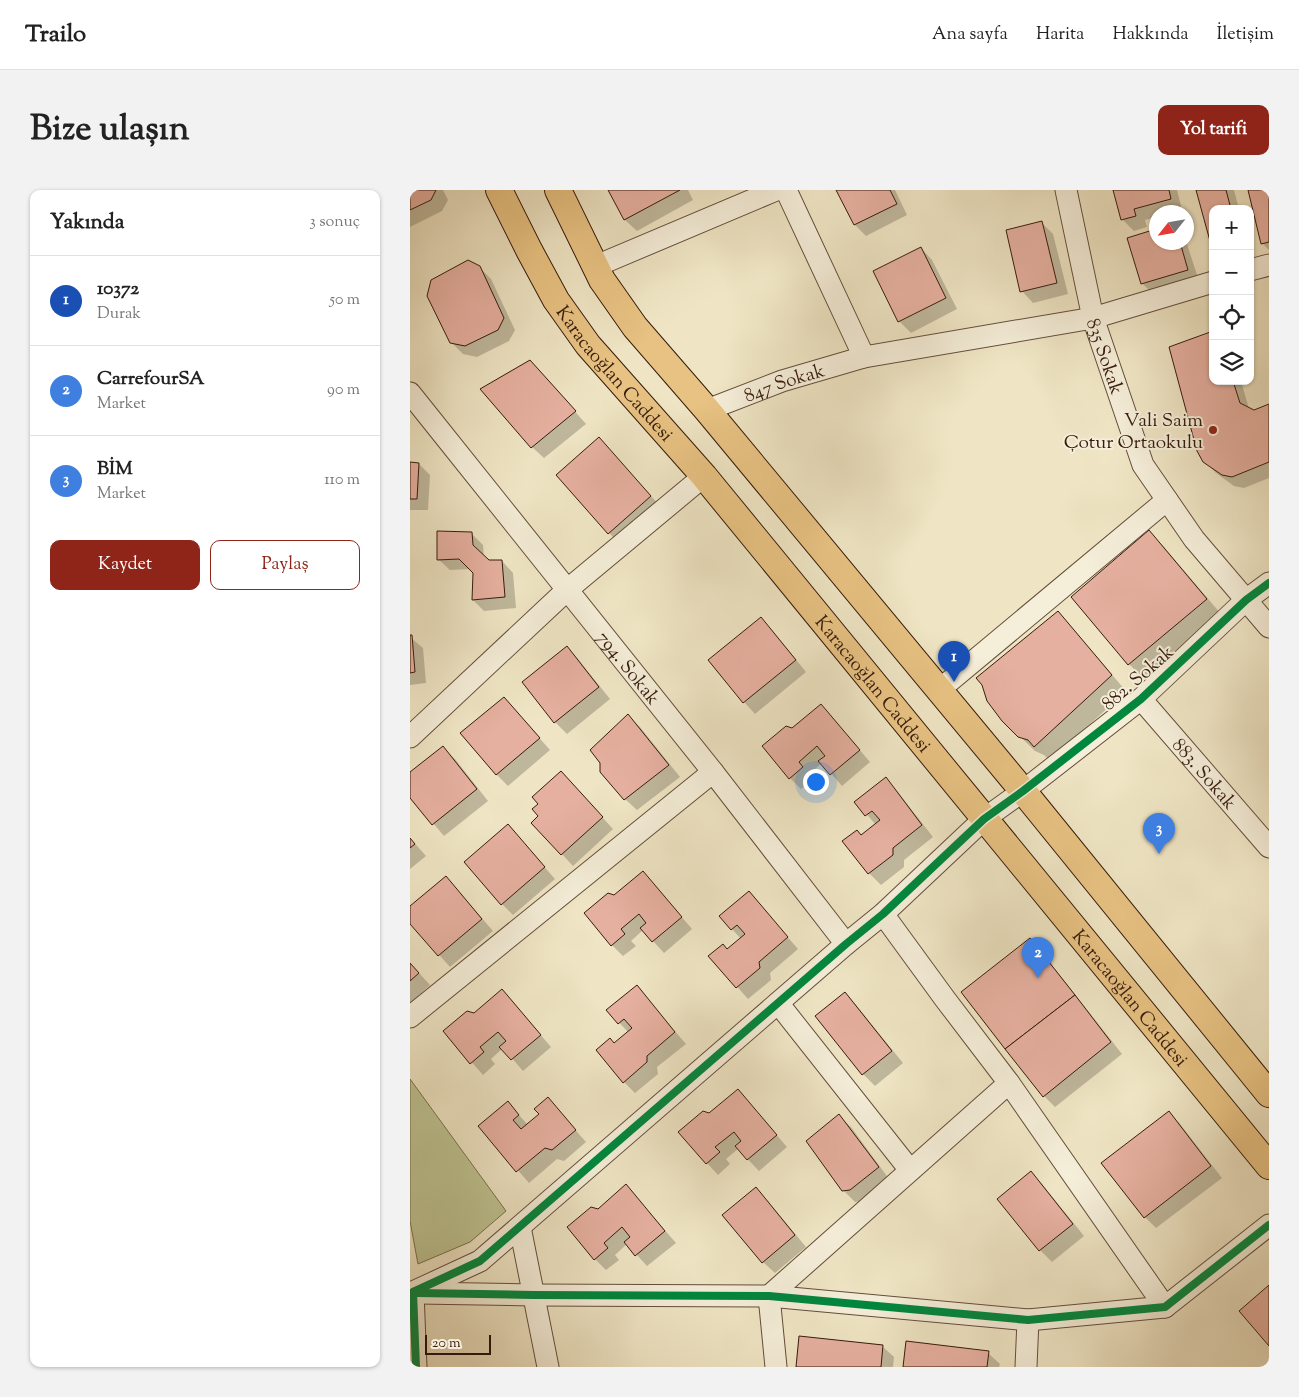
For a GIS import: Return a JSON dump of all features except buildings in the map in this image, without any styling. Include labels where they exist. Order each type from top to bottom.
[{"type":"main road","name":"Karacaoğlan Caddesi","points":[[498,190],[556,300],[588,345],[704,476],[1269,1166]]},
{"type":"main road","points":[[558,190],[602,280],[635,327],[707,410],[1023,791],[1269,1094]]},
{"type":"street","points":[[596,266],[776,190]]},
{"type":"street","points":[[786,190],[864,357]]},
{"type":"street","name":"835 Sokak","points":[[1066,190],[1092,318],[1143,465],[1194,539],[1269,627]]},
{"type":"street","points":[[1254,269],[1269,265]]},
{"type":"street","name":"847 Sokak","points":[[707,410],[782,381],[864,357],[1092,318],[1209,283]]},
{"type":"street","name":"794. Sokak","points":[[410,393],[713,772],[846,944]]},
{"type":"street","points":[[410,737],[567,590],[704,476]]},
{"type":"street","points":[[939,690],[1167,500]]},
{"type":"street","name":"882. Sokak","points":[[412,1292],[480,1261],[883,914],[984,819],[1141,699],[1246,600],[1269,584]]},
{"type":"street","name":"883. Sokak","points":[[1141,699],[1269,847]]},
{"type":"street","points":[[410,1017],[713,772]]},
{"type":"street","points":[[883,914],[1009,1083],[1165,1307]]},
{"type":"street","points":[[778,1003],[910,1170]]},
{"type":"street","points":[[769,1296],[1009,1083]]},
{"type":"street","points":[[416,1367],[412,1292],[533,1295],[769,1296],[1028,1320],[1165,1307],[1269,1225]]},
{"type":"street","points":[[520,1227],[548,1367]]},
{"type":"street","points":[[769,1296],[776,1367]]},
{"type":"street","points":[[1026,1367],[1028,1320]]},
{"type":"green space","points":[[410,1079],[506,1211],[470,1242],[418,1264],[410,1221]]},
{"type":"cycle path","points":[[416,1367],[413,1292],[480,1261],[883,914],[984,819],[1141,699],[1246,600],[1269,583]]},
{"type":"cycle path","points":[[417,1293],[769,1296],[1028,1320],[1165,1307],[1269,1225]]},
{"type":"place","name":"Vali Saim Çotur Ortaokulu","points":[[1213,430]]},
{"type":"place","name":"10372","points":[[954,682]]},
{"type":"place","name":"BİM","points":[[1159,854]]},
{"type":"place","name":"CarrefourSA","points":[[1038,978]]}]
